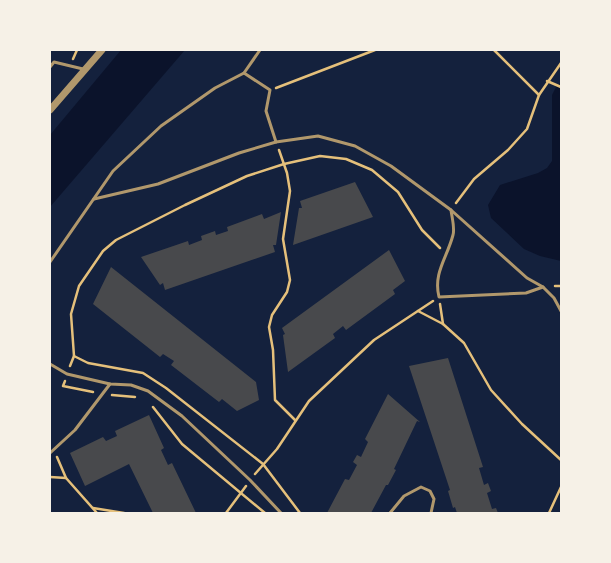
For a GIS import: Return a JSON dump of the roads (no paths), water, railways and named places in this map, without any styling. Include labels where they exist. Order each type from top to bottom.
[{"type":"street","points":[[50,110],[102,50]]},
{"type":"lane","points":[[50,262],[113,171],[161,126],[215,88],[244,72],[260,50]]},
{"type":"lane","points":[[50,67],[54,62],[85,70]]},
{"type":"lane","points":[[244,72],[270,90],[266,110],[276,142]]},
{"type":"lane","points":[[94,199],[158,184],[239,153],[276,142],[318,136],[355,146],[391,166],[452,210],[527,278],[543,287],[554,298],[561,312]]},
{"type":"lane","points":[[452,210],[454,234],[439,272],[436,286],[439,298],[526,293],[543,287]]},
{"type":"lane","points":[[50,364],[67,374],[110,384],[131,385],[148,390],[182,416],[250,480],[281,513]]},
{"type":"lane","points":[[50,453],[75,430],[110,384]]},
{"type":"lane","points":[[390,513],[404,496],[421,487],[430,490],[434,499],[431,513]]},
{"type":"water","points":[[121,50],[185,50],[50,207],[50,135]]},
{"type":"water","points":[[561,82],[561,261],[540,256],[524,249],[491,218],[488,205],[500,185],[538,173],[547,168],[552,161],[552,95],[556,87]]}]
